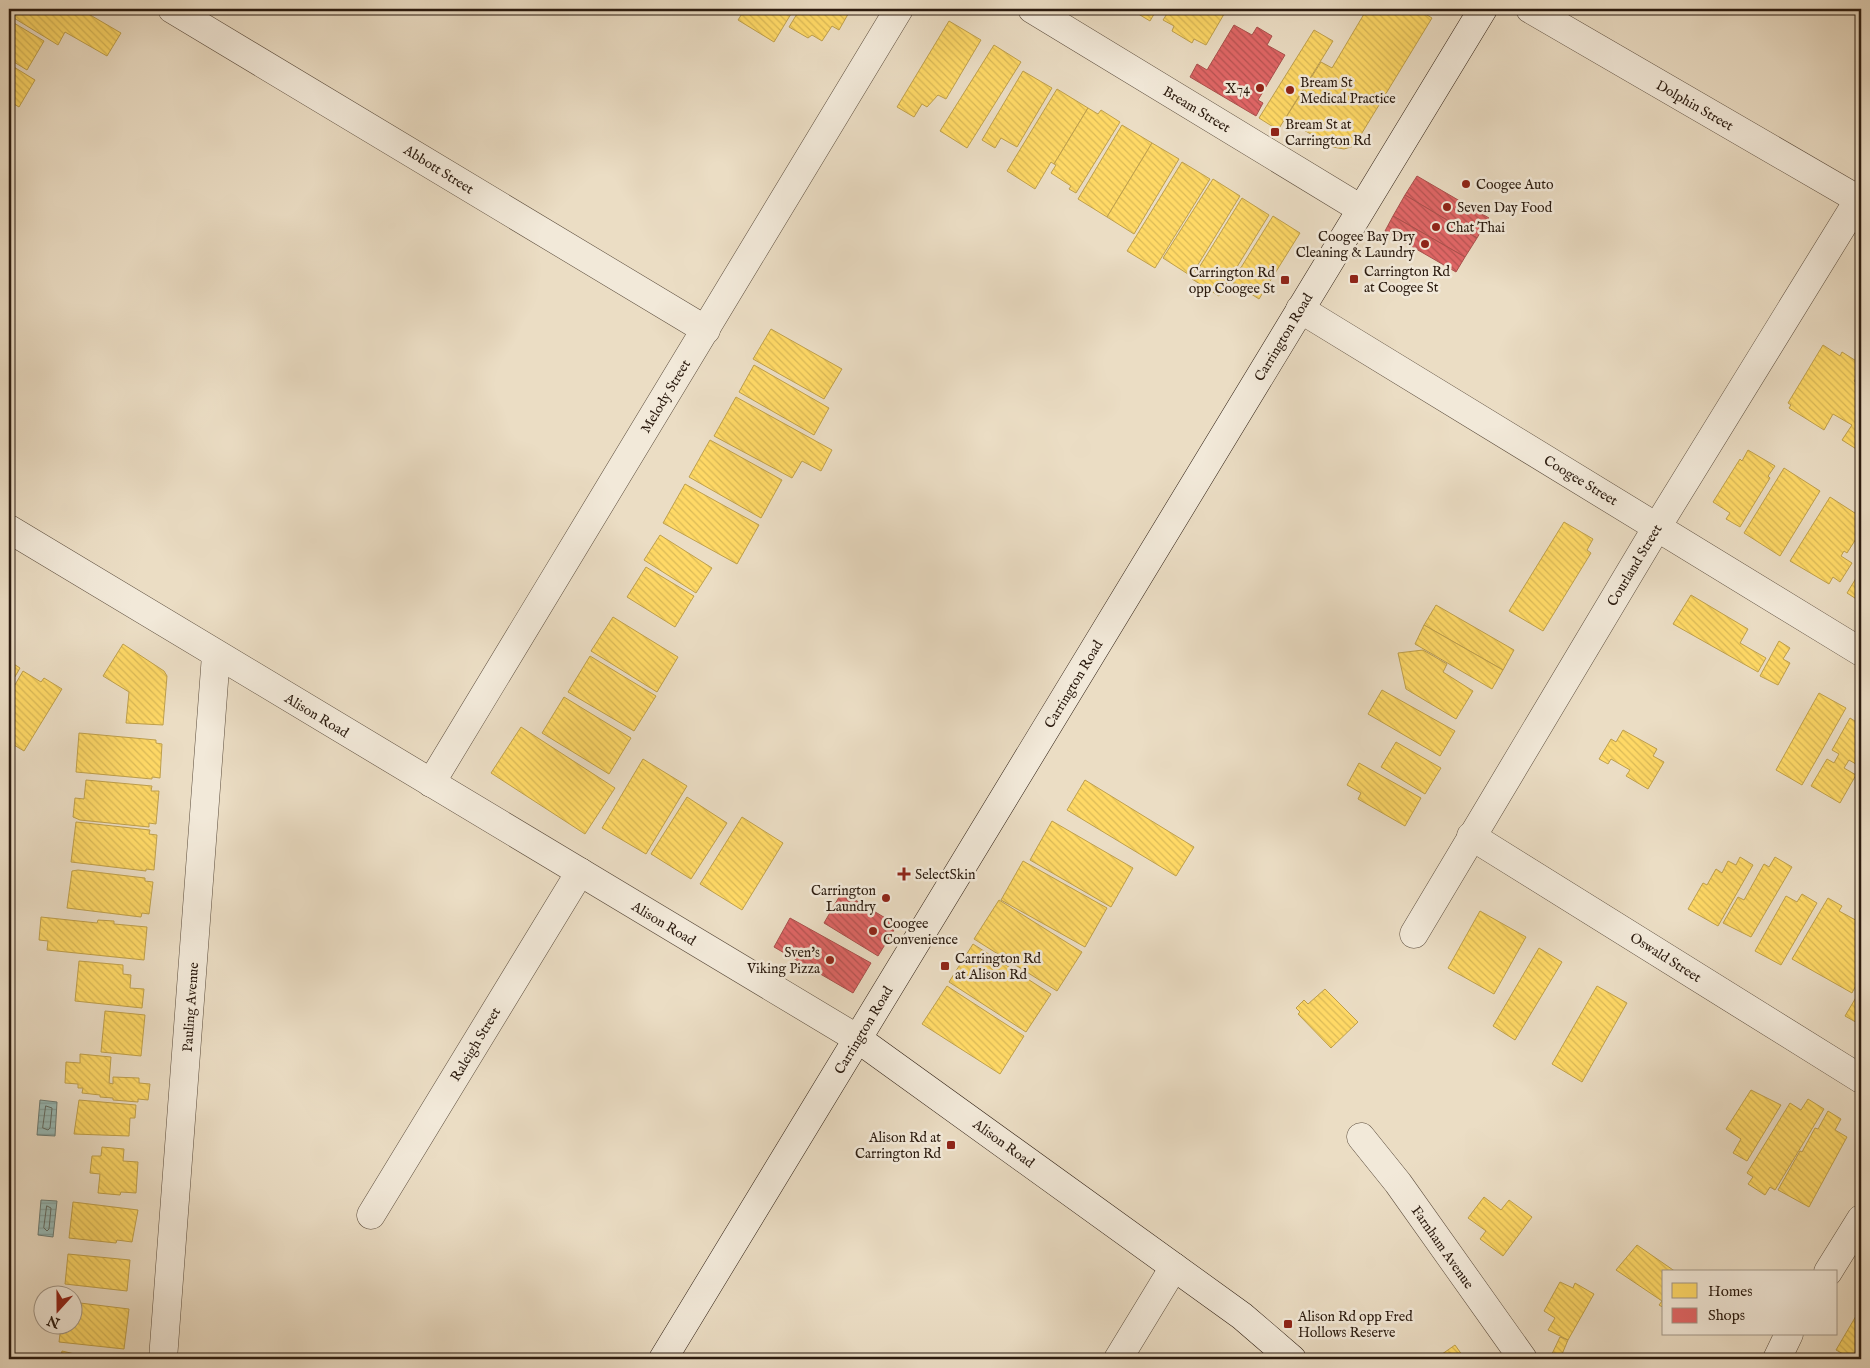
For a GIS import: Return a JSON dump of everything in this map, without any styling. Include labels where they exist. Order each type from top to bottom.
[{"type":"street","name":"Abbott Street","points":[[172,9],[706,330]]},
{"type":"street","name":"Melody Street","points":[[431,783],[899,9]]},
{"type":"street","name":"Bream Street","points":[[1032,9],[1361,209]]},
{"type":"street","name":"Carrington Road","points":[[663,1359],[1483,9]]},
{"type":"street","name":"Dolphin Street","points":[[1530,9],[1860,200]]},
{"type":"street","name":"Courland Street","points":[[1414,934],[1657,527],[1860,200]]},
{"type":"street","name":"Coogee Street","points":[[1300,309],[1861,652]]},
{"type":"street","name":"Alison Road","points":[[9,529],[858,1039],[1263,1332],[1292,1359]]},
{"type":"street","name":"Pauling Avenue","points":[[163,1359],[216,655]]},
{"type":"street","name":"Oswald Street","points":[[1471,836],[1861,1079]]},
{"type":"street","name":"Raleigh Street","points":[[371,1215],[580,872]]},
{"type":"street","name":"Farnham Avenue","points":[[1361,1137],[1398,1183],[1523,1359]]},
{"type":"street","points":[[1829,1270],[1861,1218]]},
{"type":"street","points":[[1118,1359],[1174,1267]]},
{"type":"street","points":[[1777,1359],[1788,1336]]},
{"type":"water","points":[[40,1100],[57,1102],[55,1136],[37,1135]]},
{"type":"water","points":[[41,1200],[57,1201],[53,1237],[38,1235]]},
{"type":"building: Homes","points":[[9,9],[80,9],[121,33],[107,56],[65,32],[58,45],[9,15]]},
{"type":"building: Homes","points":[[745,9],[794,9],[774,42],[738,20]]},
{"type":"building: Homes","points":[[800,9],[851,9],[839,30],[832,26],[822,41],[812,35],[808,38],[789,27]]},
{"type":"building: Homes","points":[[1130,9],[1157,9],[1150,21]]},
{"type":"building: Homes","points":[[1170,9],[1227,9],[1206,45],[1194,39],[1192,43],[1172,31],[1174,26],[1163,20]]},
{"type":"building: Homes","points":[[1367,9],[1417,9],[1432,18],[1354,146],[1344,149],[1333,147],[1285,119],[1321,62],[1332,68]]},
{"type":"building: Homes","points":[[9,20],[44,41],[27,70],[9,59]]},
{"type":"building: Homes","points":[[949,21],[981,40],[946,99],[938,95],[927,107],[922,104],[914,117],[897,107]]},
{"type":"building: Homes","name":"Bream St Medical Practice","points":[[1314,30],[1333,41],[1278,130],[1259,118]]},
{"type":"building: Homes","points":[[994,45],[1021,62],[967,148],[940,131]]},
{"type":"building: Homes","points":[[9,64],[35,80],[19,107],[9,101]]},
{"type":"building: Homes","points":[[1023,71],[1052,88],[1017,147],[1001,138],[995,148],[982,140]]},
{"type":"building: Homes","points":[[1057,89],[1088,108],[1054,164],[1051,162],[1035,189],[1007,171]]},
{"type":"building: Homes","points":[[1088,108],[1098,114],[1101,110],[1120,122],[1076,193],[1069,189],[1071,186],[1051,173],[1056,165],[1054,164]]},
{"type":"building: Homes","points":[[1122,125],[1152,143],[1107,217],[1078,199]]},
{"type":"building: Homes","points":[[1152,143],[1179,159],[1134,234],[1107,217]]},
{"type":"building: Homes","points":[[1182,162],[1210,179],[1155,268],[1127,251]]},
{"type":"building: Homes","points":[[1213,179],[1240,196],[1191,276],[1163,258]]},
{"type":"building: Homes","points":[[1242,198],[1269,215],[1219,296],[1192,279]]},
{"type":"building: Homes","points":[[1273,216],[1300,233],[1259,299],[1232,282]]},
{"type":"building: Homes","points":[[771,329],[842,369],[824,399],[753,359]]},
{"type":"building: Homes","points":[[1823,345],[1840,356],[1842,352],[1861,364],[1861,370],[1854,381],[1861,385],[1861,452],[1842,440],[1852,425],[1833,414],[1824,430],[1789,408],[1791,405],[1788,403]]},
{"type":"building: Homes","points":[[754,365],[829,408],[814,435],[739,392]]},
{"type":"building: Homes","points":[[736,397],[832,450],[821,471],[802,461],[792,478],[714,436]]},
{"type":"building: Homes","points":[[710,440],[782,480],[761,518],[689,477]]},
{"type":"building: Homes","points":[[1748,450],[1775,466],[1768,476],[1770,478],[1740,527],[1726,519],[1730,513],[1713,502],[1740,459],[1742,461]]},
{"type":"building: Homes","points":[[1784,468],[1820,491],[1780,556],[1744,533]]},
{"type":"building: Homes","points":[[685,484],[759,525],[737,564],[663,523]]},
{"type":"building: Homes","points":[[1830,497],[1861,517],[1856,527],[1861,531],[1847,553],[1844,551],[1841,556],[1852,563],[1840,582],[1833,577],[1829,584],[1790,561]]},
{"type":"building: Homes","points":[[1564,522],[1593,539],[1587,550],[1591,553],[1543,631],[1509,611]]},
{"type":"building: Homes","points":[[660,535],[712,568],[696,593],[644,560]]},
{"type":"building: Homes","points":[[646,567],[694,596],[675,627],[627,597]]},
{"type":"building: Homes","points":[[1861,570],[1861,602],[1847,593]]},
{"type":"building: Homes","points":[[1691,595],[1748,629],[1740,643],[1766,658],[1758,672],[1673,624]]},
{"type":"building: Homes","points":[[1436,605],[1514,650],[1503,670],[1424,625]]},
{"type":"building: Homes","points":[[613,617],[678,657],[657,692],[591,651]]},
{"type":"building: Homes","points":[[1424,625],[1503,670],[1492,689],[1415,644]]},
{"type":"building: Homes","points":[[1779,641],[1790,648],[1783,659],[1790,663],[1778,685],[1760,676]]},
{"type":"building: Homes","points":[[123,644],[164,671],[167,676],[163,725],[126,723],[129,692],[103,676]]},
{"type":"building: Homes","points":[[1423,650],[1447,664],[1443,672],[1473,691],[1456,719],[1406,689],[1398,653]]},
{"type":"building: Homes","points":[[590,656],[656,696],[634,731],[568,692]]},
{"type":"building: Homes","points":[[9,661],[20,668],[9,687]]},
{"type":"building: Homes","points":[[23,671],[41,682],[44,678],[62,689],[24,751],[9,742],[9,695]]},
{"type":"building: Homes","points":[[1382,690],[1455,731],[1440,756],[1368,714]]},
{"type":"building: Homes","points":[[1819,693],[1846,708],[1802,785],[1776,770]]},
{"type":"building: Homes","points":[[564,697],[631,738],[609,774],[542,733]]},
{"type":"building: Homes","points":[[1850,718],[1861,725],[1861,767],[1849,760],[1844,768],[1856,775],[1840,803],[1811,786],[1827,759],[1834,763],[1839,754],[1832,750]]},
{"type":"building: Homes","points":[[521,727],[615,788],[585,834],[491,773]]},
{"type":"building: Homes","points":[[1623,730],[1657,749],[1653,756],[1664,762],[1648,789],[1626,776],[1630,770],[1611,759],[1608,764],[1599,759],[1611,739],[1616,742]]},
{"type":"building: Homes","points":[[79,733],[156,740],[156,743],[162,744],[160,778],[152,777],[152,779],[76,772]]},
{"type":"building: Homes","points":[[1396,742],[1441,768],[1425,794],[1381,767]]},
{"type":"building: Homes","points":[[643,759],[687,786],[646,854],[602,828]]},
{"type":"building: Homes","points":[[1359,763],[1421,798],[1405,826],[1358,799],[1361,793],[1347,785]]},
{"type":"building: Homes","points":[[86,780],[152,786],[151,791],[159,791],[156,824],[149,823],[149,827],[80,820],[73,817],[75,798],[84,799]]},
{"type":"building: Homes","points":[[1085,780],[1194,847],[1176,876],[1067,810]]},
{"type":"building: Homes","points":[[687,797],[727,823],[691,879],[651,854]]},
{"type":"building: Homes","points":[[742,817],[783,843],[742,910],[700,884]]},
{"type":"building: Homes","points":[[1052,821],[1133,868],[1111,907],[1030,860]]},
{"type":"building: Homes","points":[[76,822],[150,830],[149,834],[157,835],[154,870],[146,869],[146,871],[71,862]]},
{"type":"building: Homes","points":[[1740,857],[1753,865],[1718,926],[1688,909],[1703,883],[1707,885],[1716,869],[1722,873],[1728,861],[1736,865]]},
{"type":"building: Homes","points":[[1775,857],[1792,867],[1751,937],[1723,923],[1738,897],[1744,900],[1764,864],[1769,867]]},
{"type":"building: Homes","points":[[1023,861],[1107,908],[1085,947],[1001,900]]},
{"type":"building: Homes","points":[[78,870],[145,878],[145,881],[153,882],[149,914],[142,913],[141,917],[67,908],[72,871]]},
{"type":"building: Homes","points":[[1802,894],[1817,903],[1781,965],[1755,951],[1786,896],[1797,902]]},
{"type":"building: Homes","points":[[1828,898],[1842,906],[1839,911],[1861,923],[1861,976],[1852,993],[1792,959]]},
{"type":"building: Homes","points":[[999,900],[1082,952],[1057,991],[974,939]]},
{"type":"building: Homes","points":[[1480,911],[1526,937],[1494,994],[1448,968]]},
{"type":"building: Homes","points":[[41,917],[97,923],[98,920],[114,921],[114,924],[147,927],[144,960],[47,950],[48,941],[39,940]]},
{"type":"building: Homes","points":[[973,944],[1051,994],[1026,1032],[949,982]]},
{"type":"building: Homes","points":[[1539,948],[1562,962],[1515,1040],[1493,1026]]},
{"type":"building: Homes","points":[[79,961],[123,965],[123,974],[131,975],[130,988],[144,989],[142,1008],[75,1001]]},
{"type":"building: Homes","points":[[947,986],[1024,1036],[1000,1074],[922,1024]]},
{"type":"building: Homes","points":[[1597,986],[1627,1003],[1582,1082],[1552,1064]]},
{"type":"building: Homes","points":[[1325,989],[1358,1022],[1331,1048],[1298,1014],[1300,1012],[1296,1008],[1304,1000],[1308,1004]]},
{"type":"building: Homes","points":[[1861,989],[1861,1025],[1845,1016]]},
{"type":"building: Homes","points":[[105,1011],[145,1015],[141,1056],[101,1052]]},
{"type":"building: Homes","points":[[80,1054],[111,1057],[109,1083],[113,1084],[113,1077],[139,1078],[139,1083],[150,1084],[148,1100],[138,1099],[138,1102],[113,1100],[113,1098],[100,1097],[100,1095],[82,1093],[83,1088],[78,1088],[78,1084],[65,1083],[66,1062],[80,1063]]},
{"type":"building: Homes","points":[[1751,1090],[1781,1105],[1747,1161],[1733,1153],[1741,1139],[1726,1129]]},
{"type":"building: Homes","points":[[1808,1099],[1824,1109],[1775,1190],[1770,1187],[1765,1195],[1748,1184],[1753,1177],[1747,1173],[1790,1103],[1801,1110]]},
{"type":"building: Homes","points":[[79,1100],[136,1105],[135,1118],[130,1118],[129,1136],[74,1134]]},
{"type":"building: Homes","points":[[1828,1111],[1841,1119],[1835,1130],[1847,1137],[1809,1207],[1778,1190],[1800,1151],[1802,1152],[1815,1128],[1818,1129]]},
{"type":"building: Homes","points":[[102,1147],[124,1149],[123,1161],[138,1162],[136,1193],[121,1192],[120,1195],[98,1193],[100,1174],[90,1173],[92,1156],[101,1156]]},
{"type":"building: Homes","points":[[1484,1197],[1501,1210],[1509,1200],[1532,1217],[1503,1256],[1480,1239],[1486,1231],[1468,1218]]},
{"type":"building: Homes","points":[[73,1202],[138,1210],[132,1242],[117,1240],[116,1243],[69,1238]]},
{"type":"building: Homes","points":[[1637,1245],[1673,1270],[1662,1270],[1662,1301],[1616,1270]]},
{"type":"building: Homes","points":[[68,1254],[130,1260],[127,1291],[65,1284]]},
{"type":"building: Homes","points":[[1560,1282],[1573,1288],[1575,1283],[1594,1294],[1568,1340],[1548,1330],[1555,1318],[1544,1311]]},
{"type":"building: Homes","points":[[82,1303],[129,1309],[124,1349],[59,1342],[60,1336],[82,1336]]},
{"type":"building: Homes","points":[[1856,1316],[1861,1319],[1861,1359],[1852,1359],[1836,1350]]},
{"type":"building: Homes","points":[[1560,1337],[1568,1340],[1560,1359],[1551,1356]]},
{"type":"building: Homes","points":[[1455,1345],[1465,1359],[1435,1359]]},
{"type":"building: Homes","points":[[62,1351],[96,1359],[60,1359]]},
{"type":"building: Shops","points":[[1234,25],[1252,35],[1257,27],[1272,36],[1267,45],[1285,55],[1258,100],[1263,103],[1256,116],[1190,77],[1197,64],[1207,70]]},
{"type":"building: Shops","name":"Seven Day Food","points":[[1417,176],[1489,218],[1477,238],[1405,195]]},
{"type":"building: Shops","name":"Chat Thai","points":[[1405,195],[1477,238],[1465,257],[1393,216]]},
{"type":"building: Shops","name":"Coogee Bay Dry Cleaning & Laundry","points":[[1393,216],[1465,257],[1456,272],[1385,231]]},
{"type":"building: Shops","points":[[842,892],[897,925],[878,956],[824,923]]},
{"type":"building: Shops","points":[[790,918],[871,963],[853,993],[774,947]]},
{"type":"place","name":"X74","points":[[1260,88]]},
{"type":"place","name":"Bream St Medical Practice","points":[[1290,90]]},
{"type":"place","name":"Bream St at Carrington Rd","points":[[1275,132]]},
{"type":"place","name":"Coogee Auto","points":[[1466,184]]},
{"type":"place","name":"Seven Day Food","points":[[1447,207]]},
{"type":"place","name":"Chat Thai","points":[[1436,227]]},
{"type":"place","name":"Coogee Bay Dry Cleaning & Laundry","points":[[1425,244]]},
{"type":"place","name":"Carrington Rd at Coogee St","points":[[1354,279]]},
{"type":"place","name":"Carrington Rd opp Coogee St","points":[[1285,280]]},
{"type":"place","name":"SelectSkin","points":[[904,874]]},
{"type":"place","name":"Carrington Laundry","points":[[886,898]]},
{"type":"place","name":"Coogee Convenience","points":[[873,931]]},
{"type":"place","name":"Sven's Viking Pizza","points":[[830,960]]},
{"type":"place","name":"Carrington Rd at Alison Rd","points":[[945,966]]},
{"type":"place","name":"Alison Rd at Carrington Rd","points":[[951,1145]]},
{"type":"place","name":"Alison Rd opp Fred Hollows Reserve","points":[[1288,1324]]}]
